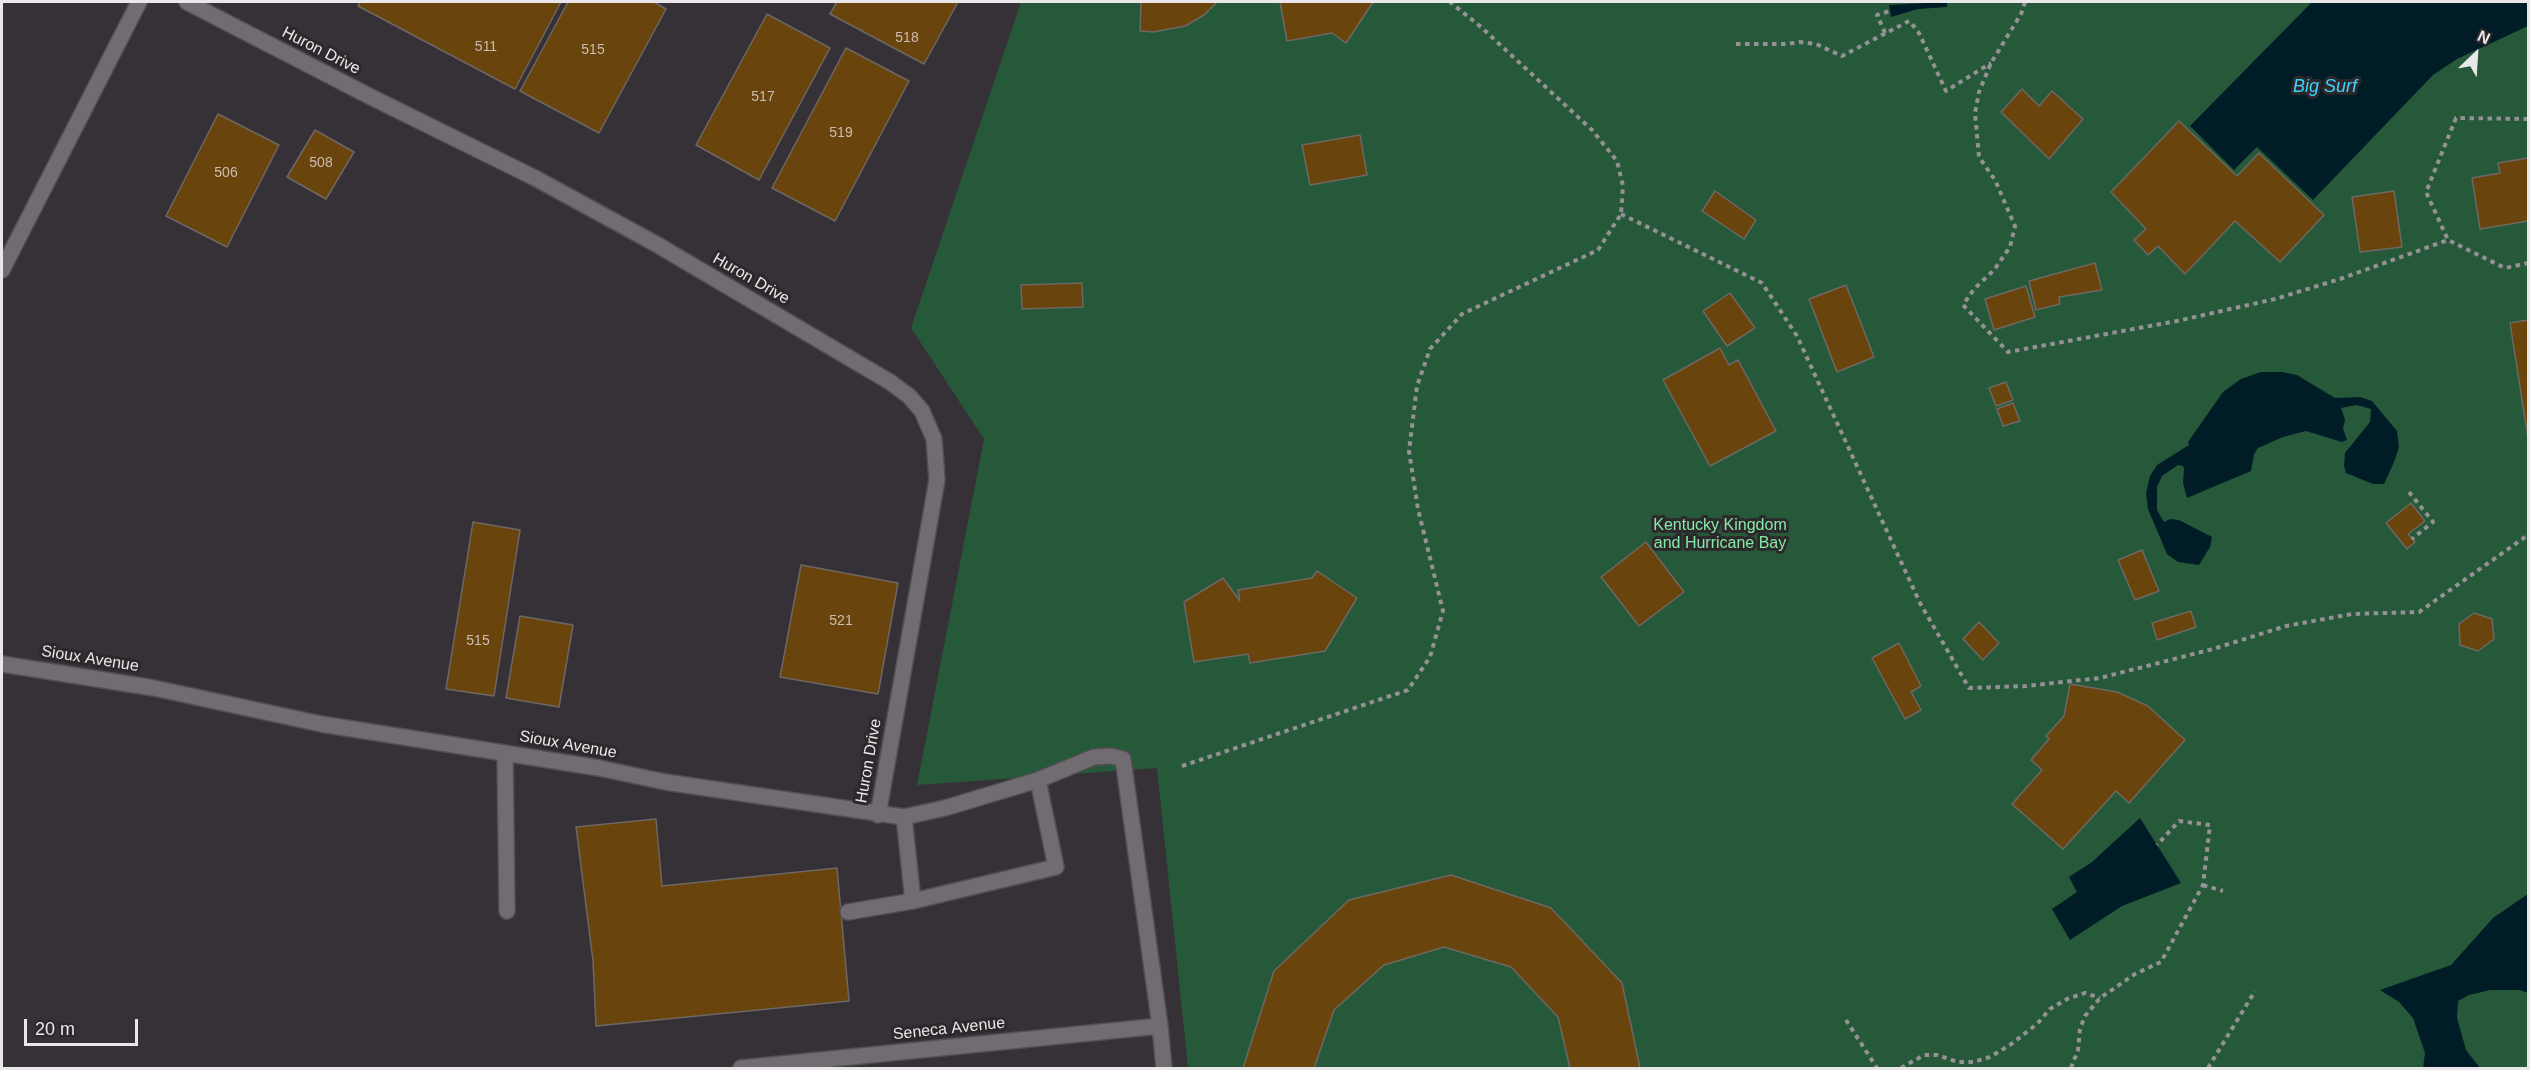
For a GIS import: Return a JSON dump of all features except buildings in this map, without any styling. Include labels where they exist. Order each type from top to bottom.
[{"type":"street","points":[[2,270],[139,2]]},
{"type":"street","name":"Huron Drive","points":[[187,2],[535,178],[656,244],[890,382],[909,396],[922,411],[934,439],[937,480],[878,815]]},
{"type":"street","name":"Sioux Avenue","points":[[2,664],[154,688],[321,724],[878,815],[904,817],[945,808],[1038,780],[1094,758],[1111,756],[1123,759],[1160,1026]]},
{"type":"street","points":[[506,753],[507,911]]},
{"type":"street","points":[[848,912],[913,901],[1056,867],[1038,780]]},
{"type":"street","points":[[904,817],[913,901]]},
{"type":"street","points":[[1160,1026],[1164,1068]]},
{"type":"street","name":"Seneca Avenue","points":[[741,1068],[1160,1026]]},
{"type":"path","points":[[1182,766],[1408,690],[1430,657],[1443,611],[1418,509],[1409,450],[1417,386],[1430,349],[1462,314],[1598,250],[1622,214],[1623,186],[1617,160],[1592,130],[1481,27],[1450,2]]},
{"type":"path","points":[[2025,2],[2021,14],[1991,63],[1978,92],[1975,113],[1979,157],[1995,180],[2015,226],[2010,247],[1994,270],[1974,289],[1963,305],[2008,352],[2177,321],[2275,299],[2340,279],[2448,240]]},
{"type":"path","points":[[1885,33],[1877,15],[1890,11]]},
{"type":"path","points":[[1736,44],[1800,42],[1816,44],[1842,56],[1909,21],[1918,31],[1946,91],[1991,63]]},
{"type":"path","points":[[2529,119],[2456,118],[2426,192],[2448,240],[2505,268],[2529,263]]},
{"type":"path","points":[[1622,214],[1762,283],[1797,336],[1920,603],[1969,688],[2026,686],[2100,678],[2213,649],[2286,626],[2352,614],[2419,612],[2529,535]]},
{"type":"path","points":[[2409,492],[2433,522],[2412,539]]},
{"type":"path","points":[[2071,1068],[2078,1050],[2080,1029],[2085,1016],[2100,998],[2135,974],[2161,962],[2203,885],[2210,825],[2179,821],[2157,845]]},
{"type":"path","points":[[2203,885],[2223,891]]},
{"type":"path","points":[[2208,1068],[2255,991]]},
{"type":"path","points":[[1901,1068],[1924,1056],[1937,1055],[1958,1062],[1973,1062],[1990,1057],[2010,1045],[2037,1024],[2050,1009],[2067,999],[2085,993],[2100,998]]},
{"type":"path","points":[[1846,1020],[1878,1068]]},
{"type":"green space","name":"Kentucky Kingdom and Hurricane Bay","points":[[1021,2],[2528,2],[2528,1068],[1188,1068],[1157,768],[917,785],[984,439],[911,328]]},
{"type":"water","points":[[1947,2],[1947,7],[1918,9],[1891,17],[1889,5]]},
{"type":"water","name":"Big Surf","points":[[2312,2],[2528,2],[2528,26],[2457,59],[2433,75],[2313,200],[2257,147],[2234,170],[2190,126]]},
{"type":"water","points":[[2261,372],[2297,375],[2335,398],[2360,397],[2372,401],[2397,431],[2399,447],[2394,462],[2384,484],[2373,484],[2346,473],[2345,453],[2370,422],[2371,409],[2357,405],[2341,408],[2345,420],[2343,429],[2347,440],[2342,442],[2306,431],[2283,437],[2258,448],[2254,454],[2251,471],[2187,498],[2183,483],[2184,469],[2183,466],[2178,465],[2162,476],[2157,487],[2157,510],[2164,522],[2170,519],[2179,520],[2212,537],[2210,547],[2199,565],[2178,562],[2167,554],[2148,509],[2146,493],[2150,476],[2157,465],[2189,445],[2188,442],[2223,392],[2241,379]]},
{"type":"water","points":[[2140,818],[2181,883],[2122,906],[2070,940],[2052,909],[2077,892],[2069,877],[2092,862]]},
{"type":"water","points":[[2528,894],[2528,993],[2519,990],[2490,990],[2469,995],[2458,1001],[2457,1018],[2466,1050],[2480,1068],[2423,1068],[2425,1053],[2413,1018],[2399,1002],[2380,990],[2451,965],[2493,918]]}]
